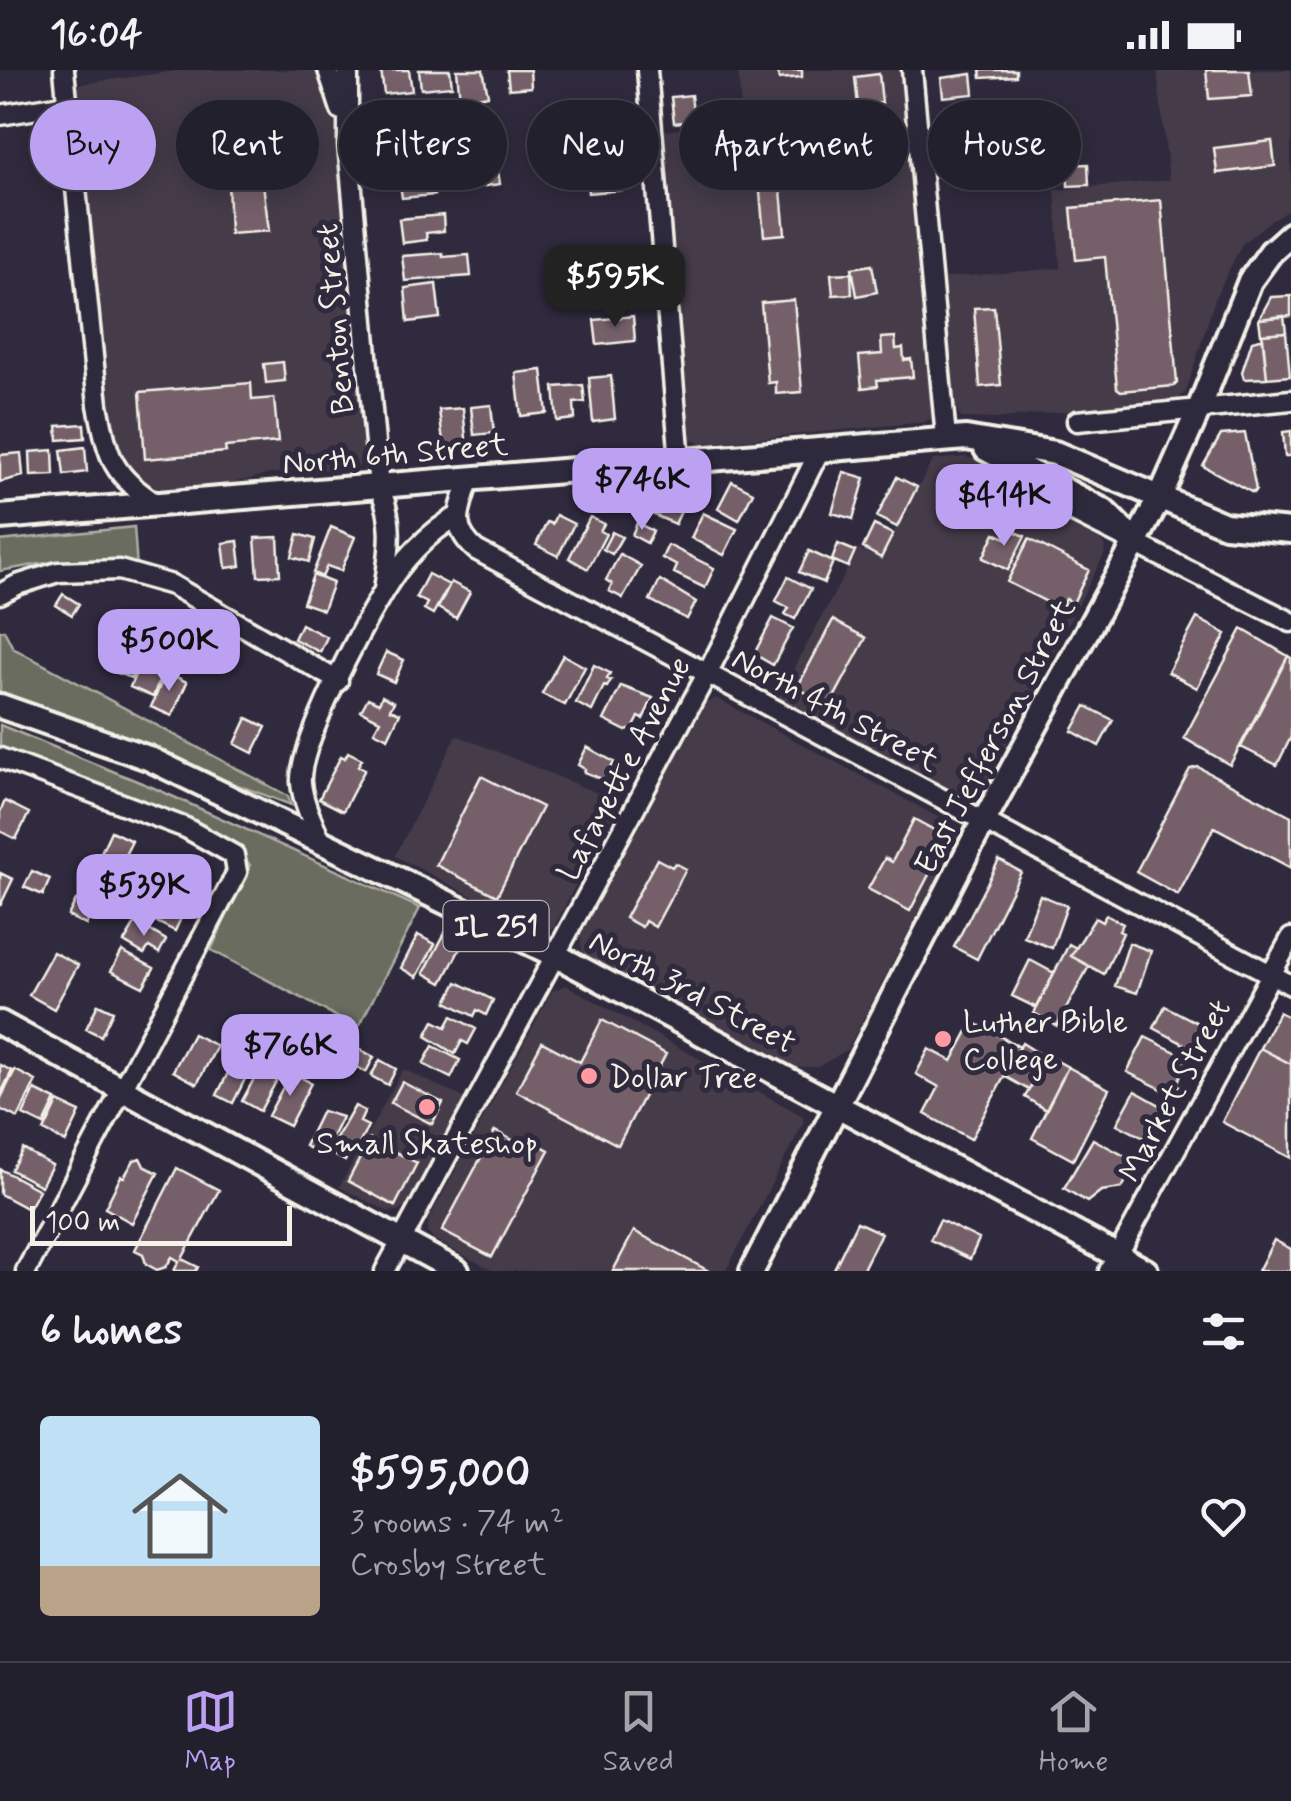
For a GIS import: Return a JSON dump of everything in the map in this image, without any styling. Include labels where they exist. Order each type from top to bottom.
[{"type":"main road","name":"East Jefferson Street","points":[[752,1271],[983,822],[1160,497],[1250,282],[1271,252],[1291,234]]},
{"type":"main road","name":"North 6th Street","points":[[0,520],[956,438],[1055,453],[1225,526],[1291,531]]},
{"type":"main road","points":[[956,438],[1085,500],[1118,523],[1136,543]]},
{"type":"main road","name":"North 3rd Street","points":[[0,706],[148,758],[558,956],[837,1105],[1113,1264],[1146,1271]]},
{"type":"main road","points":[[0,1023],[457,1271]]},
{"type":"street","points":[[64,70],[68,100]]},
{"type":"street","name":"Benton Street","points":[[328,70],[339,101]]},
{"type":"street","name":"Benton Street","points":[[348,70],[348,100]]},
{"type":"street","points":[[647,70],[680,460]]},
{"type":"street","points":[[912,70],[956,438]]},
{"type":"street","points":[[0,115],[30,110]]},
{"type":"street","points":[[77,190],[98,405],[108,455],[119,474],[160,506]]},
{"type":"street","name":"Benton Street","points":[[352,190],[380,487],[389,507],[392,532],[384,590]]},
{"type":"street","points":[[1076,421],[1291,400]]},
{"type":"street","name":"Lafayette Avenue","points":[[386,1271],[558,956],[821,448]]},
{"type":"street","points":[[1002,476],[1291,622]]},
{"type":"street","points":[[321,841],[308,812],[301,780],[308,746],[384,590],[424,540],[458,516],[469,480]]},
{"type":"street","name":"North 4th Street","points":[[458,516],[463,538],[476,550],[1291,985]]},
{"type":"street","points":[[0,594],[58,572],[119,570],[172,585],[338,681]]},
{"type":"street","points":[[0,758],[186,828],[234,855],[237,872],[26,1271]]},
{"type":"street","name":"Market Street","points":[[1113,1264],[1291,938]]},
{"type":"shaded area","points":[[183,70],[318,70],[321,74],[332,103],[335,126],[364,456],[358,467],[270,474],[207,489],[156,491],[142,487],[108,445],[82,190],[156,190],[156,100],[73,100],[80,84]]},
{"type":"shaded area","points":[[738,70],[900,70],[903,100],[740,100]]},
{"type":"shaded area","points":[[1157,70],[1291,70],[1291,208],[1242,244],[1216,296],[1186,392],[1178,399],[995,419],[961,418],[954,405],[943,278],[1060,268],[1055,190],[1169,180]]},
{"type":"shaded area","points":[[679,129],[679,190],[908,190],[908,159],[930,419],[701,444],[690,439],[662,131]]},
{"type":"shaded area","points":[[965,457],[992,464],[985,479],[1105,546],[1104,555],[982,791],[971,800],[778,698],[858,549],[879,558],[933,460]]},
{"type":"shaded area","points":[[716,698],[957,827],[954,845],[847,1050],[818,1067],[786,1063],[584,954],[581,948],[581,935],[704,704]]},
{"type":"shaded area","points":[[457,735],[619,802],[553,929],[537,930],[395,856]]},
{"type":"shaded area","points":[[566,985],[803,1116],[803,1124],[726,1271],[493,1271],[427,1232],[429,1219],[552,991]]},
{"type":"shaded area","points":[[403,1069],[466,1099],[410,1204],[388,1212],[339,1187]]},
{"type":"green space","points":[[134,527],[137,568],[52,562],[0,571],[0,541]]},
{"type":"green space","points":[[4,630],[13,648],[288,796],[291,805],[0,696],[0,631]]},
{"type":"green space","points":[[0,725],[154,788],[420,908],[358,1028],[211,950],[250,865],[233,843],[0,747]]},
{"type":"building","points":[[381,70],[409,70],[412,91],[384,94]]},
{"type":"building","points":[[419,70],[450,70],[452,86],[421,89]]},
{"type":"building","points":[[457,70],[483,70],[488,95],[460,100]]},
{"type":"building","points":[[507,70],[530,70],[531,87],[509,89]]},
{"type":"building","points":[[778,70],[802,70],[802,77],[779,79]]},
{"type":"building","points":[[980,70],[1016,70],[1016,76],[981,78]]},
{"type":"building","points":[[1206,70],[1249,70],[1252,96],[1209,99]]},
{"type":"building","points":[[879,74],[882,100],[857,100],[855,77]]},
{"type":"building","points":[[972,74],[974,94],[943,97],[941,78]]},
{"type":"building","points":[[691,95],[692,100],[679,100],[679,122],[674,123],[671,97]]},
{"type":"building","points":[[1272,141],[1275,166],[1217,173],[1214,148]]},
{"type":"building","points":[[1081,164],[1088,164],[1089,185],[1081,185]]},
{"type":"building","points":[[228,190],[264,190],[269,231],[230,234]]},
{"type":"building","points":[[401,190],[433,190],[434,195],[402,198]]},
{"type":"building","points":[[760,190],[781,190],[785,234],[764,236]]},
{"type":"building","points":[[1161,200],[1177,383],[1121,391],[1117,388],[1105,257],[1076,260],[1071,208]]},
{"type":"building","points":[[443,215],[444,231],[426,233],[427,240],[402,243],[399,219]]},
{"type":"building","points":[[443,253],[443,257],[469,255],[471,276],[405,281],[402,256]]},
{"type":"building","points":[[872,265],[877,292],[857,296],[852,268]]},
{"type":"building","points":[[630,269],[632,296],[567,302],[564,276]]},
{"type":"building","points":[[851,273],[852,294],[833,295],[831,274]]},
{"type":"building","points":[[436,284],[440,318],[408,322],[405,288]]},
{"type":"building","points":[[1291,296],[1291,316],[1259,319],[1271,297]]},
{"type":"building","points":[[794,300],[802,392],[776,394],[776,382],[768,383],[761,303]]},
{"type":"building","points":[[994,307],[1001,385],[980,387],[974,308]]},
{"type":"building","points":[[633,316],[635,341],[597,345],[594,320]]},
{"type":"building","points":[[1284,316],[1286,332],[1261,334],[1259,319]]},
{"type":"building","points":[[1286,332],[1290,376],[1267,378],[1262,334]]},
{"type":"building","points":[[895,337],[896,349],[903,348],[904,360],[911,359],[913,377],[877,380],[878,386],[862,388],[859,356],[882,354],[881,338]]},
{"type":"building","points":[[1263,338],[1267,378],[1244,379],[1242,372],[1252,341]]},
{"type":"building","points":[[283,362],[285,381],[266,383],[264,364]]},
{"type":"building","points":[[542,370],[547,413],[521,416],[516,373]]},
{"type":"building","points":[[611,376],[615,419],[593,422],[589,378]]},
{"type":"building","points":[[251,383],[252,400],[274,398],[278,442],[225,447],[226,452],[145,459],[140,392]]},
{"type":"building","points":[[583,385],[585,402],[574,403],[575,419],[557,421],[554,387]]},
{"type":"building","points":[[491,405],[494,433],[474,435],[471,407]]},
{"type":"building","points":[[463,408],[467,448],[444,450],[439,410]]},
{"type":"building","points":[[84,424],[85,438],[58,440],[57,426]]},
{"type":"building","points":[[1291,431],[1291,456],[1285,456],[1283,432]]},
{"type":"building","points":[[1245,433],[1256,490],[1253,493],[1203,466],[1221,435]]},
{"type":"building","points":[[85,447],[87,472],[64,475],[61,450]]},
{"type":"building","points":[[53,450],[54,475],[31,476],[30,452]]},
{"type":"building","points":[[21,453],[23,476],[0,482],[0,455]]},
{"type":"building","points":[[844,472],[865,478],[853,519],[832,513]]},
{"type":"building","points":[[897,477],[917,487],[897,527],[877,517]]},
{"type":"building","points":[[732,481],[753,492],[739,520],[718,508]]},
{"type":"building","points":[[662,492],[685,503],[675,524],[652,514]]},
{"type":"building","points":[[703,513],[737,529],[724,555],[691,538]]},
{"type":"building","points":[[556,515],[574,524],[558,556],[536,545],[547,522],[552,524]]},
{"type":"building","points":[[590,517],[604,524],[600,531],[606,534],[588,569],[569,558]]},
{"type":"building","points":[[637,523],[653,531],[647,543],[632,535]]},
{"type":"building","points":[[874,525],[893,534],[881,558],[863,548]]},
{"type":"building","points":[[331,527],[355,537],[341,571],[327,566],[322,577],[313,573]]},
{"type":"building","points":[[1012,530],[1025,536],[1008,570],[983,558],[995,533],[1008,539]]},
{"type":"building","points":[[612,532],[622,537],[612,554],[603,549]]},
{"type":"building","points":[[298,534],[315,539],[309,562],[292,557]]},
{"type":"building","points":[[278,537],[280,575],[258,576],[255,538]]},
{"type":"building","points":[[1029,539],[1089,570],[1073,603],[1066,599],[1061,609],[1007,582]]},
{"type":"building","points":[[238,541],[241,566],[226,568],[223,543]]},
{"type":"building","points":[[838,544],[855,551],[848,567],[832,560]]},
{"type":"building","points":[[668,545],[714,568],[705,588],[674,573],[677,566],[662,558]]},
{"type":"building","points":[[809,551],[833,562],[824,583],[799,572]]},
{"type":"building","points":[[620,554],[641,566],[623,598],[609,591],[612,584],[606,580]]},
{"type":"building","points":[[428,574],[449,585],[433,614],[424,609],[427,603],[416,597]]},
{"type":"building","points":[[313,575],[333,583],[323,610],[303,603]]},
{"type":"building","points":[[788,577],[811,589],[795,619],[785,614],[789,608],[776,601]]},
{"type":"building","points":[[660,580],[696,602],[687,619],[650,600]]},
{"type":"building","points":[[451,582],[470,592],[456,618],[438,608]]},
{"type":"building","points":[[63,594],[79,604],[72,615],[56,605]]},
{"type":"building","points":[[773,618],[793,628],[773,665],[754,654]]},
{"type":"building","points":[[1197,618],[1226,634],[1197,688],[1168,672]]},
{"type":"building","points":[[833,620],[866,638],[830,705],[797,688]]},
{"type":"building","points":[[301,624],[327,637],[320,652],[294,639]]},
{"type":"building","points":[[1242,629],[1288,656],[1230,765],[1184,738]]},
{"type":"building","points":[[132,640],[145,645],[131,678],[112,671],[120,654],[126,656]]},
{"type":"building","points":[[146,649],[168,658],[153,697],[130,687]]},
{"type":"building","points":[[386,652],[404,660],[394,682],[376,674]]},
{"type":"building","points":[[563,655],[585,667],[565,705],[542,694]]},
{"type":"building","points":[[1288,656],[1291,737],[1277,765],[1241,747]]},
{"type":"building","points":[[594,665],[610,673],[607,679],[611,680],[592,711],[576,703]]},
{"type":"building","points":[[166,672],[187,682],[172,716],[151,707]]},
{"type":"building","points":[[621,686],[653,698],[643,719],[639,717],[633,729],[626,731],[604,720]]},
{"type":"building","points":[[382,696],[394,702],[390,709],[400,713],[388,738],[374,731],[380,720],[361,711],[368,698],[379,703]]},
{"type":"building","points":[[1086,706],[1113,720],[1099,746],[1072,731]]},
{"type":"building","points":[[247,718],[266,727],[253,753],[235,744]]},
{"type":"building","points":[[587,747],[614,762],[609,782],[584,772],[578,765]]},
{"type":"building","points":[[348,752],[362,759],[358,766],[365,769],[343,811],[319,799],[341,756],[345,758]]},
{"type":"building","points":[[1198,767],[1291,816],[1291,868],[1214,827],[1178,895],[1136,872],[1190,769]]},
{"type":"building","points":[[481,776],[542,807],[497,896],[436,865]]},
{"type":"building","points":[[5,801],[29,813],[16,839],[0,831],[0,812]]},
{"type":"building","points":[[914,819],[943,835],[946,842],[910,911],[868,889],[885,858],[892,862]]},
{"type":"building","points":[[111,831],[132,841],[118,869],[98,859]]},
{"type":"building","points":[[657,859],[686,869],[655,927],[645,921],[642,927],[625,918]]},
{"type":"building","points":[[999,860],[1021,872],[977,959],[954,947]]},
{"type":"building","points":[[32,871],[50,879],[43,895],[24,887]]},
{"type":"building","points":[[0,873],[13,879],[0,906]]},
{"type":"building","points":[[151,888],[187,905],[175,931],[140,910]]},
{"type":"building","points":[[1040,895],[1067,906],[1052,948],[1024,937]]},
{"type":"building","points":[[76,900],[94,908],[86,925],[68,916]]},
{"type":"building","points":[[1106,915],[1123,924],[1119,931],[1123,933],[1104,974],[1071,956],[1095,918],[1102,922]]},
{"type":"building","points":[[136,922],[166,940],[159,953],[149,947],[144,954],[124,942]]},
{"type":"building","points":[[446,931],[464,941],[442,983],[424,973]]},
{"type":"building","points":[[418,935],[435,944],[417,977],[401,968]]},
{"type":"building","points":[[1129,943],[1151,951],[1137,993],[1115,986]]},
{"type":"building","points":[[1069,944],[1076,948],[1071,956],[1089,966],[1057,1026],[1034,1013]]},
{"type":"building","points":[[122,951],[154,968],[143,987],[111,971]]},
{"type":"building","points":[[53,952],[78,965],[54,1009],[29,995]]},
{"type":"building","points":[[1030,960],[1054,973],[1037,1008],[1012,996]]},
{"type":"building","points":[[457,982],[493,1000],[486,1015],[477,1010],[474,1016],[447,1002]]},
{"type":"building","points":[[98,1004],[113,1011],[101,1036],[86,1029]]},
{"type":"building","points":[[1165,1006],[1209,1029],[1197,1051],[1154,1028]]},
{"type":"building","points":[[1279,1012],[1291,1018],[1291,1064],[1260,1048]]},
{"type":"building","points":[[452,1016],[476,1029],[468,1044],[462,1041],[455,1054],[426,1036],[434,1021],[446,1027]]},
{"type":"building","name":"Dollar Tree","points":[[602,1020],[666,1054],[618,1145],[516,1091],[542,1042],[580,1062]]},
{"type":"building","points":[[973,1022],[1020,1047],[971,1139],[925,1114],[939,1087],[916,1074],[929,1049],[952,1061]]},
{"type":"building","points":[[311,1026],[324,1032],[316,1048],[303,1042]]},
{"type":"building","points":[[193,1034],[217,1046],[197,1084],[173,1071]]},
{"type":"building","points":[[1145,1037],[1190,1059],[1191,1065],[1183,1071],[1172,1094],[1127,1072]]},
{"type":"building","points":[[1022,1043],[1046,1058],[1029,1090],[1004,1076]]},
{"type":"building","points":[[433,1046],[460,1060],[451,1078],[423,1064]]},
{"type":"building","points":[[1260,1048],[1291,1064],[1291,1158],[1222,1122]]},
{"type":"building","points":[[359,1049],[374,1057],[366,1072],[351,1064]]},
{"type":"building","points":[[1048,1056],[1068,1067],[1046,1110],[1025,1097]]},
{"type":"building","points":[[380,1060],[396,1069],[388,1085],[371,1076]]},
{"type":"building","points":[[0,1065],[12,1071],[0,1095]]},
{"type":"building","points":[[232,1065],[248,1073],[233,1103],[217,1095]]},
{"type":"building","points":[[261,1066],[279,1076],[260,1111],[242,1101]]},
{"type":"building","points":[[1068,1067],[1109,1089],[1073,1160],[1032,1138]]},
{"type":"building","points":[[15,1070],[36,1081],[18,1118],[0,1109],[0,1100]]},
{"type":"building","points":[[291,1072],[311,1083],[289,1126],[268,1116]]},
{"type":"building","points":[[402,1082],[443,1103],[432,1124],[391,1103]]},
{"type":"building","points":[[35,1090],[56,1100],[44,1125],[23,1115]]},
{"type":"building","points":[[1135,1091],[1167,1109],[1150,1141],[1117,1124]]},
{"type":"building","points":[[58,1102],[80,1112],[66,1142],[44,1131]]},
{"type":"building","points":[[355,1106],[365,1111],[360,1122],[368,1126],[355,1153],[350,1150],[345,1161],[332,1154],[338,1144],[334,1142]]},
{"type":"building","points":[[322,1111],[342,1117],[323,1155],[305,1146]]},
{"type":"building","points":[[495,1131],[532,1150],[536,1143],[549,1150],[492,1257],[442,1231]]},
{"type":"building","points":[[370,1139],[417,1163],[395,1206],[348,1181]]},
{"type":"building","points":[[1093,1139],[1136,1162],[1122,1188],[1101,1191],[1087,1202],[1064,1188]]},
{"type":"building","points":[[23,1149],[52,1165],[41,1186],[11,1170]]},
{"type":"building","points":[[140,1158],[144,1166],[158,1173],[132,1223],[105,1208],[121,1176]]},
{"type":"building","points":[[177,1168],[219,1190],[182,1259],[198,1267],[196,1271],[174,1271],[179,1261],[172,1257],[166,1267],[157,1270],[135,1250]]},
{"type":"building","points":[[0,1169],[39,1190],[28,1209],[0,1194]]},
{"type":"building","points":[[940,1220],[979,1239],[970,1259],[930,1240]]},
{"type":"building","points":[[857,1222],[881,1233],[862,1271],[833,1271]]},
{"type":"building","points":[[634,1231],[709,1271],[613,1271]]},
{"type":"building","points":[[1274,1240],[1291,1249],[1291,1271],[1258,1271]]},
{"type":"place","name":"Luther Bible College","points":[[943,1039]]},
{"type":"place","name":"Dollar Tree","points":[[589,1076]]},
{"type":"place","name":"Small Skateshop","points":[[427,1107]]}]
